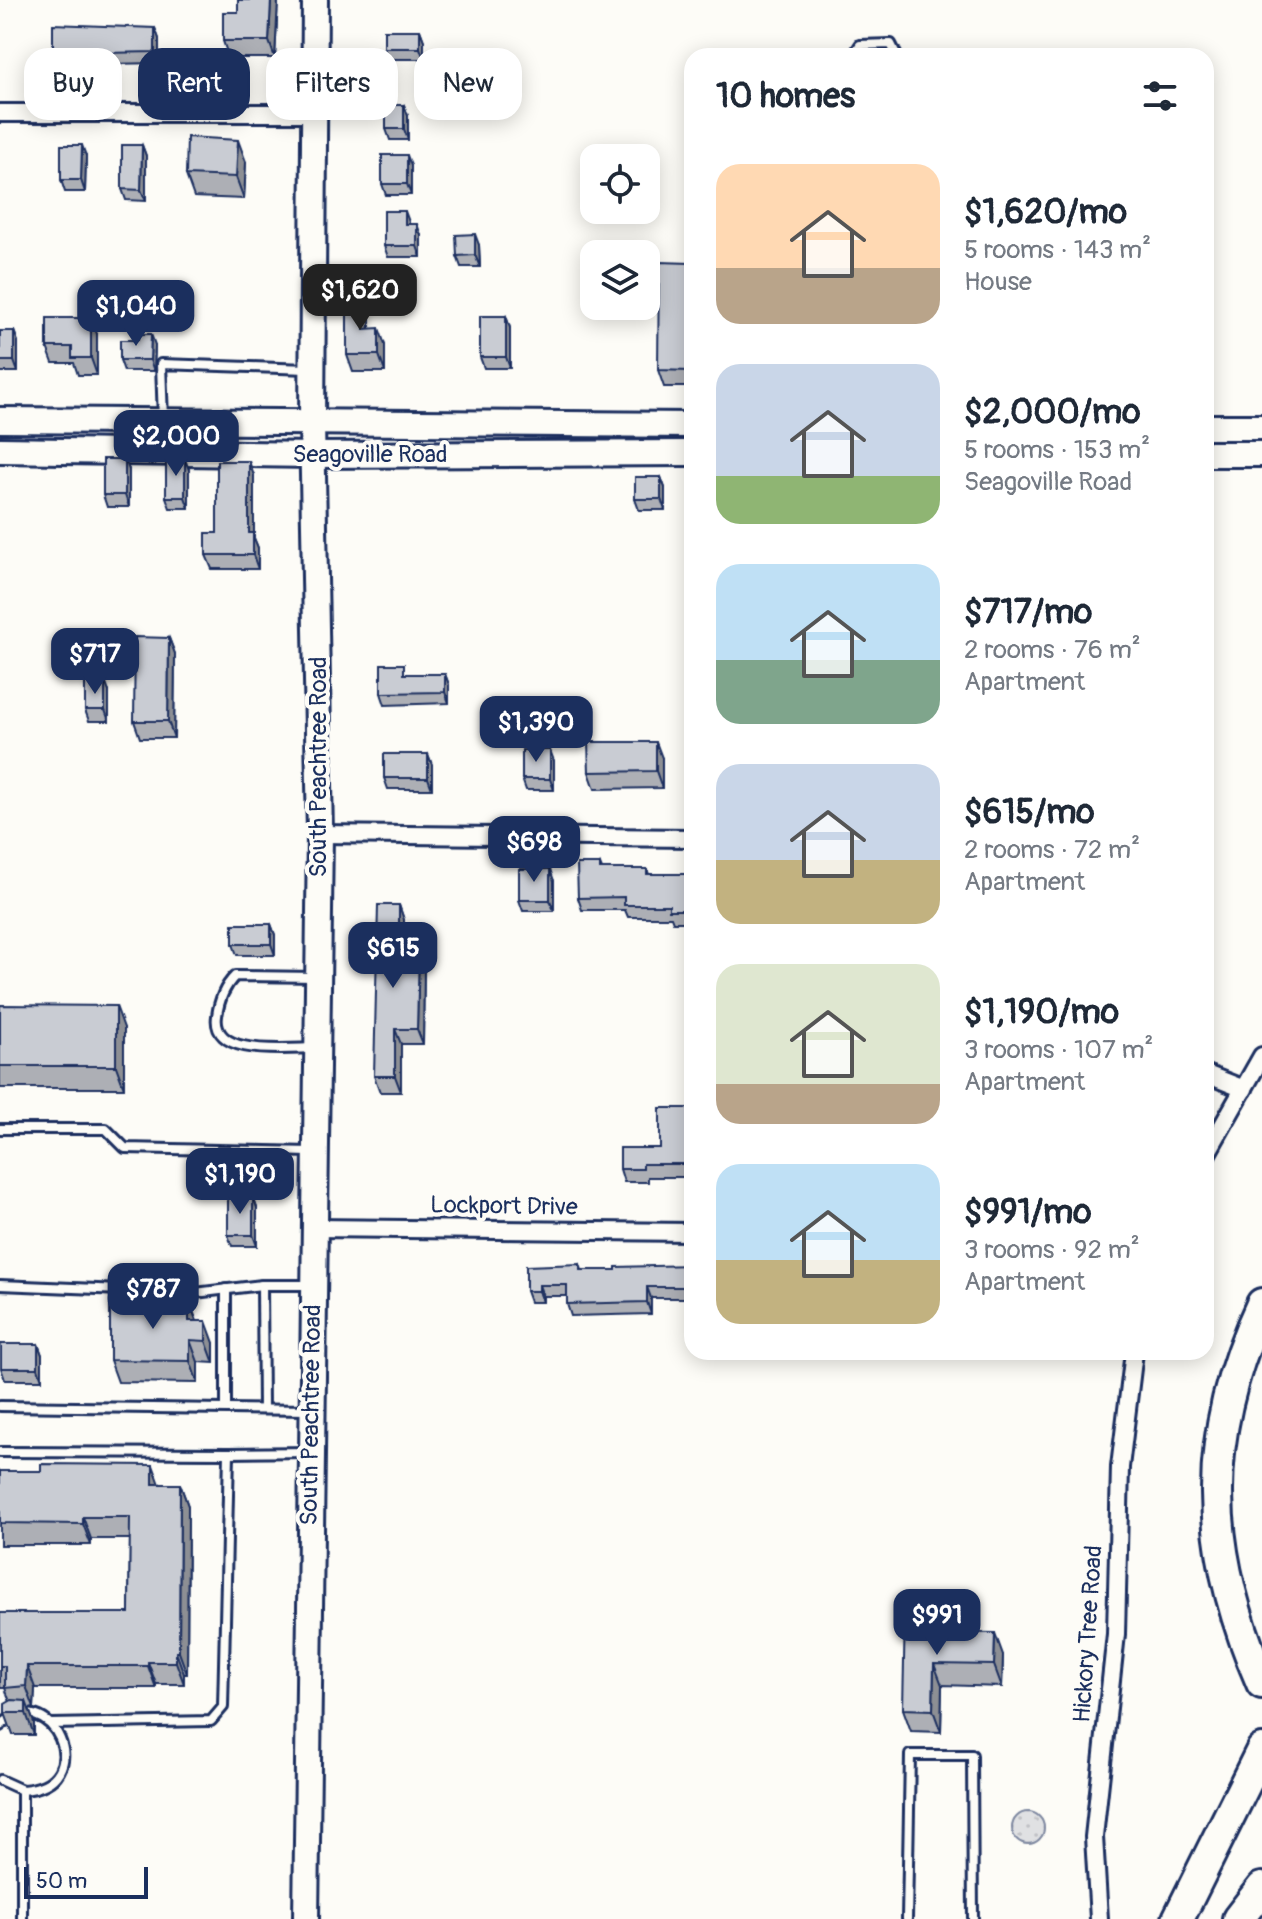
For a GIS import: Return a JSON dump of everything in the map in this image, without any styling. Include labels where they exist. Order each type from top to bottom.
[{"type":"highway","points":[[1262,1304],[1242,1346],[1227,1393],[1217,1446],[1214,1500],[1230,1602],[1262,1683]]},
{"type":"highway","points":[[1178,1919],[1262,1750]]},
{"type":"highway","points":[[1238,1919],[1262,1888]]},
{"type":"main road","name":"South Peachtree Road","points":[[314,48],[315,0]]},
{"type":"main road","name":"South Peachtree Road","points":[[306,1919],[320,834],[312,424],[312,120]]},
{"type":"main road","name":"Seagoville Road","points":[[0,420],[684,425]]},
{"type":"main road","points":[[634,424],[634,452]]},
{"type":"main road","points":[[1214,427],[1262,427]]},
{"type":"main road","name":"Seagoville Road","points":[[0,450],[314,455],[684,453]]},
{"type":"main road","points":[[1214,454],[1262,454]]},
{"type":"street","points":[[0,113],[266,113]]},
{"type":"street","points":[[320,834],[684,838]]},
{"type":"street","points":[[1214,1141],[1262,1056]]},
{"type":"street","points":[[1214,1077],[1244,1089]]},
{"type":"street","name":"Lockport Drive","points":[[314,1228],[684,1232]]},
{"type":"street","name":"Hickory Tree Road","points":[[1099,1919],[1094,1837],[1116,1634],[1120,1467],[1133,1360]]},
{"type":"lane","points":[[858,48],[860,45],[891,44],[893,48]]},
{"type":"lane","points":[[163,421],[161,364],[313,369]]},
{"type":"lane","points":[[317,1048],[260,1048],[227,1041],[220,1037],[216,1025],[226,985],[235,976],[318,977]]},
{"type":"lane","points":[[0,1129],[106,1129],[125,1148],[316,1152]]},
{"type":"lane","points":[[0,1285],[195,1293],[262,1285],[314,1285]]},
{"type":"lane","points":[[262,1285],[263,1409]]},
{"type":"lane","points":[[226,1289],[226,1408]]},
{"type":"lane","points":[[0,1406],[311,1410]]},
{"type":"lane","points":[[0,1452],[311,1452]]},
{"type":"lane","points":[[0,1726],[16,1716],[28,1715],[51,1724],[211,1721],[223,1707],[229,1453]]},
{"type":"lane","points":[[0,1780],[22,1790],[36,1789],[58,1774],[64,1748],[51,1724]]},
{"type":"lane","points":[[907,1919],[910,1755],[972,1755],[973,1919]]},
{"type":"lane","points":[[22,1790],[22,1919]]},
{"type":"shaded area","points":[[1028,1812],[1039,1817],[1044,1828],[1039,1839],[1028,1844],[1017,1839],[1012,1828],[1017,1817]]},
{"type":"building","points":[[238,0],[271,0],[269,41],[223,41],[223,12],[238,12]]},
{"type":"building","points":[[53,24],[155,28],[155,48],[138,48],[138,52],[122,53],[122,48],[53,48]]},
{"type":"building","points":[[384,30],[420,30],[420,48],[384,48]]},
{"type":"building","points":[[398,105],[404,105],[404,129],[386,129],[386,120],[398,120]]},
{"type":"building","points":[[187,137],[238,140],[236,177],[186,175]]},
{"type":"building","points":[[61,145],[82,145],[81,180],[61,180]]},
{"type":"building","points":[[122,145],[142,145],[141,190],[122,189]]},
{"type":"building","points":[[382,155],[407,155],[407,184],[382,184]]},
{"type":"building","points":[[384,211],[405,211],[405,224],[417,224],[417,246],[384,246]]},
{"type":"building","points":[[475,234],[475,255],[457,256],[456,235]]},
{"type":"building","points":[[660,262],[684,263],[684,371],[658,370]]},
{"type":"building","points":[[347,301],[363,301],[364,329],[379,328],[379,355],[347,355]]},
{"type":"building","points":[[480,316],[506,316],[506,357],[480,357]]},
{"type":"building","points":[[47,318],[91,318],[91,358],[72,358],[72,347],[47,347]]},
{"type":"building","points":[[0,331],[14,331],[14,361],[0,361]]},
{"type":"building","points":[[138,334],[151,334],[150,360],[120,360],[120,340],[138,340]]},
{"type":"building","points":[[103,459],[125,459],[125,495],[103,495]]},
{"type":"building","points":[[166,459],[185,459],[185,497],[166,497]]},
{"type":"building","points":[[217,461],[249,461],[249,533],[253,533],[253,555],[206,555],[206,533],[217,533]]},
{"type":"building","points":[[635,477],[661,477],[661,499],[635,499]]},
{"type":"building","points":[[135,637],[169,638],[168,721],[134,721]]},
{"type":"building","points":[[381,664],[404,664],[404,674],[445,674],[445,692],[381,693]]},
{"type":"building","points":[[85,681],[105,681],[105,710],[85,710]]},
{"type":"building","points":[[588,742],[656,742],[656,771],[589,772]]},
{"type":"building","points":[[522,750],[550,750],[550,779],[522,779]]},
{"type":"building","points":[[384,754],[428,754],[428,778],[384,778]]},
{"type":"building","points":[[577,864],[600,864],[600,869],[647,869],[647,874],[684,874],[684,910],[669,910],[669,905],[624,905],[624,897],[578,898]]},
{"type":"building","points":[[519,869],[550,869],[550,900],[519,900]]},
{"type":"building","points":[[378,905],[399,905],[399,949],[419,949],[417,1029],[395,1029],[395,1076],[374,1076]]},
{"type":"building","points":[[233,924],[271,924],[271,944],[233,944]]},
{"type":"building","points":[[0,1005],[116,1006],[116,1066],[0,1066]]},
{"type":"building","points":[[660,1108],[684,1108],[684,1164],[643,1164],[643,1169],[620,1169],[620,1148],[660,1148]]},
{"type":"building","points":[[228,1197],[253,1197],[253,1235],[228,1235]]},
{"type":"building","points":[[580,1264],[580,1270],[616,1270],[616,1267],[684,1265],[684,1287],[647,1287],[647,1302],[567,1304],[567,1285],[539,1285],[539,1291],[526,1291],[526,1266]]},
{"type":"building","points":[[110,1300],[189,1301],[189,1321],[206,1321],[206,1341],[190,1340],[190,1361],[110,1360]]},
{"type":"building","points":[[1,1344],[38,1344],[38,1368],[1,1368]]},
{"type":"building","points":[[41,1464],[153,1465],[153,1484],[180,1484],[179,1652],[176,1652],[176,1662],[148,1662],[148,1666],[27,1666],[26,1686],[5,1688],[5,1666],[0,1666],[0,1613],[129,1613],[130,1517],[83,1517],[83,1524],[0,1523],[0,1471],[41,1471]]},
{"type":"building","points":[[905,1613],[926,1614],[926,1632],[995,1633],[994,1665],[934,1664],[933,1710],[903,1709]]},
{"type":"building","points":[[12,1700],[26,1701],[26,1713],[5,1713],[5,1704]]}]
